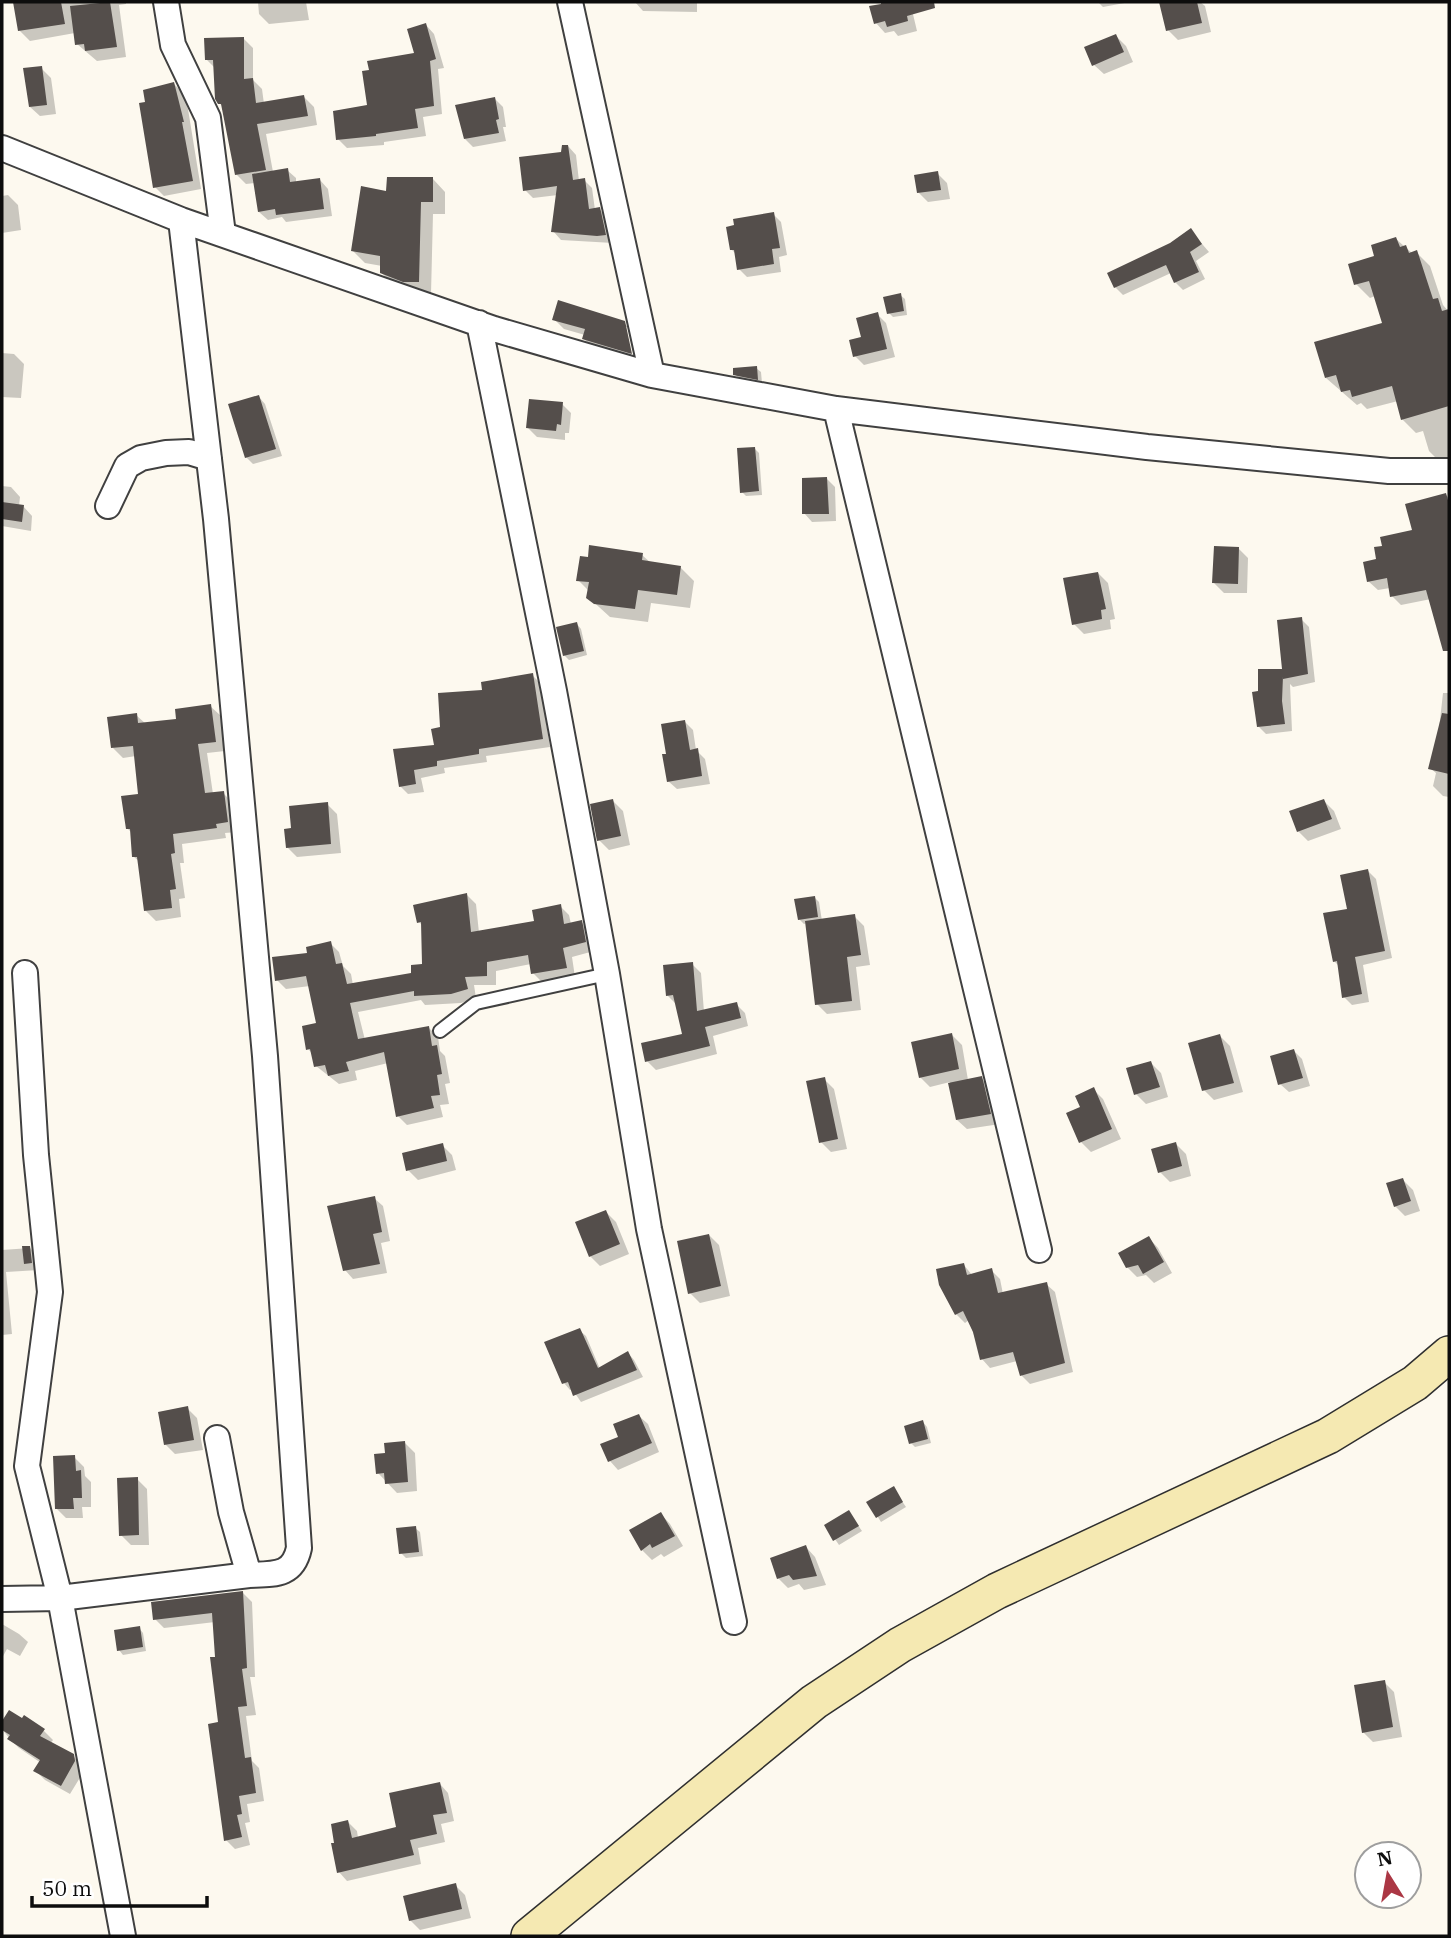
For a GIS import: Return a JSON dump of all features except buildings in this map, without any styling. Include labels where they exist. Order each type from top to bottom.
[{"type":"main road","points":[[529,1936],[814,1702],[900,1645],[997,1591],[1328,1436],[1415,1383],[1449,1354]]},
{"type":"street","points":[[166,2],[173,45],[208,118],[223,234]]},
{"type":"street","points":[[569,2],[652,375]]},
{"type":"street","points":[[2,148],[181,220],[479,323],[652,375],[836,409],[1147,447],[1389,471],[1449,471]]},
{"type":"street","points":[[2,1599],[60,1598],[274,1574],[287,1570],[296,1563],[299,1548],[265,1056],[209,458],[181,220]]},
{"type":"street","points":[[479,323],[554,691],[607,974],[649,1228],[734,1622]]},
{"type":"street","points":[[836,409],[1039,1250]]},
{"type":"street","points":[[108,506],[127,466],[141,458],[189,452],[209,458]]},
{"type":"street","points":[[25,973],[36,1155],[50,1292],[27,1466],[60,1598],[123,1936]]},
{"type":"street","points":[[216,1438],[231,1513],[250,1575]]},
{"type":"lane","points":[[440,1031],[476,1003],[607,974]]}]
